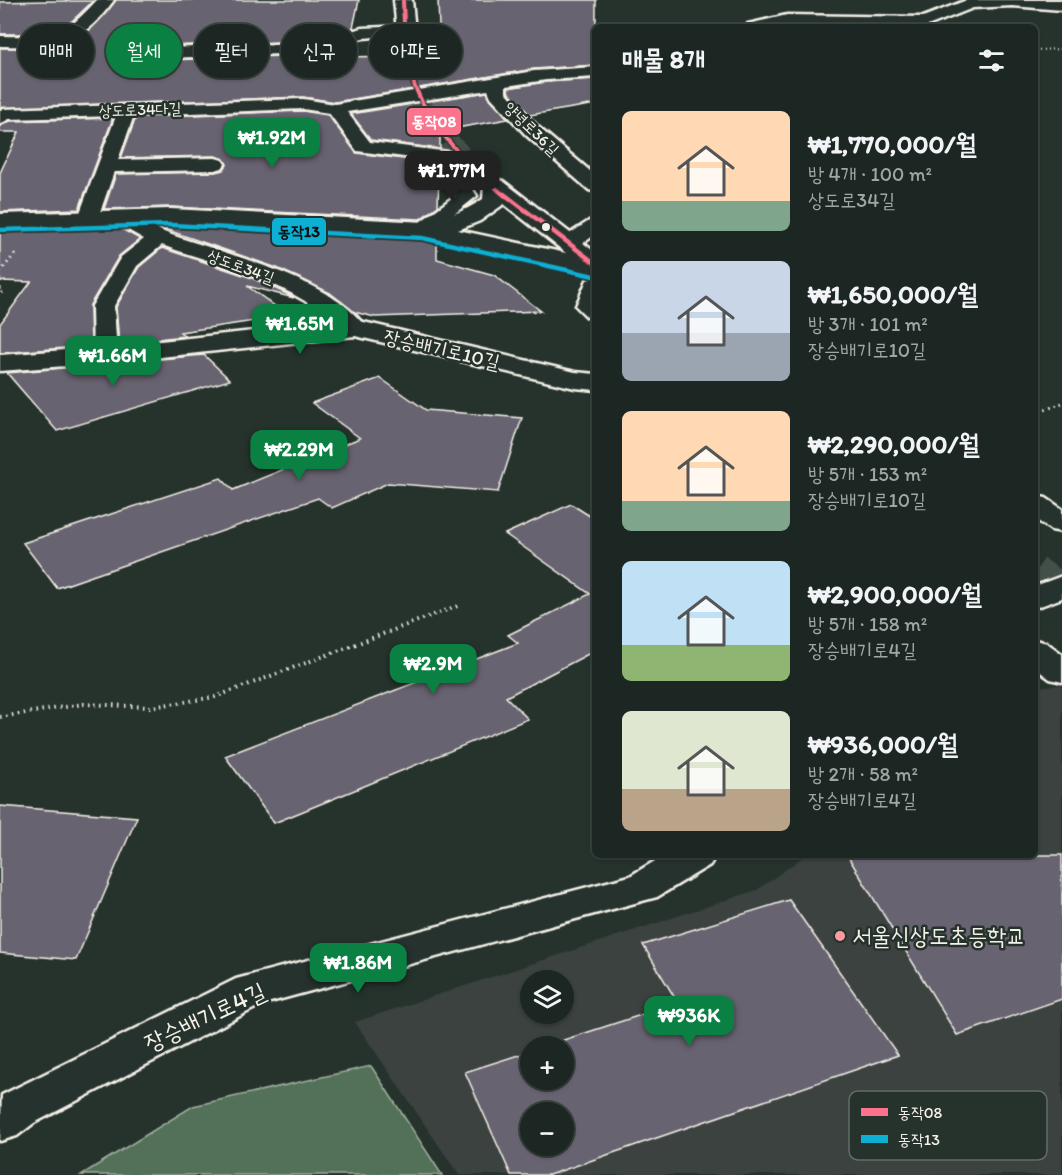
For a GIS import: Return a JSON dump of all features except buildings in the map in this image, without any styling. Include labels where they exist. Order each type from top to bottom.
[{"type":"street","points":[[403,0],[405,24]]},
{"type":"street","points":[[423,228],[444,227],[476,215],[494,202],[495,186],[592,262]]},
{"type":"street","name":"상도로34길","points":[[0,221],[171,216],[423,228],[592,264]]},
{"type":"street","name":"장승배기로10길","points":[[0,363],[105,355],[355,328],[575,380],[592,382]]},
{"type":"street","points":[[1038,507],[1062,523]]},
{"type":"street","points":[[1038,597],[1062,586]]},
{"type":"street","points":[[1038,653],[1062,671]]},
{"type":"street","name":"장승배기로4길","points":[[0,1122],[18,1109],[251,991],[644,887],[691,858]]},
{"type":"lane","points":[[0,41],[37,40],[68,35],[76,31],[106,0]]},
{"type":"lane","points":[[762,24],[784,15],[910,23],[940,18],[952,10],[970,4],[1012,1],[1062,5]]},
{"type":"lane","points":[[182,52],[309,48],[369,33]]},
{"type":"lane","name":"양녕로36길","points":[[592,72],[521,76],[497,83],[497,93],[532,132],[592,182]]},
{"type":"lane","name":"상도로34다길","points":[[0,119],[4,114],[127,110],[283,97],[303,104],[335,109],[497,83]]},
{"type":"lane","points":[[335,109],[364,147],[442,156],[467,196],[423,228]]},
{"type":"lane","points":[[88,218],[127,110]]},
{"type":"lane","points":[[107,166],[215,164]]},
{"type":"lane","name":"상도로34길","points":[[118,218],[158,238],[242,263],[304,291],[335,309],[355,328]]},
{"type":"lane","points":[[567,244],[592,228]]},
{"type":"lane","points":[[105,355],[104,306],[129,262],[158,238]]},
{"type":"path","points":[[1038,50],[1062,50]]},
{"type":"path","points":[[0,288],[3,291],[0,296]]},
{"type":"path","points":[[1038,413],[1062,403]]},
{"type":"path","points":[[0,717],[84,704],[151,707],[215,697],[460,605]]},
{"type":"shaded area","name":"서울신상도초등학교","points":[[1062,685],[1062,1175],[459,1175],[355,1022],[757,890],[802,858],[1038,858],[1038,687]]},
{"type":"green space","points":[[371,1066],[442,1175],[81,1175],[193,1106]]},
{"type":"tunnel","points":[[413,78],[428,115],[448,141],[495,186]]},
{"type":"tunnel","points":[[1038,574],[1062,591]]},
{"type":"transit line","name":"동작08","points":[[403,0],[408,54],[415,86],[427,112],[445,137],[493,185],[592,261]]},
{"type":"transit line","name":"동작13","points":[[0,230],[171,225],[422,238],[592,276]]},
{"type":"place","name":"서울신상도초등학교","points":[[840,936]]}]
